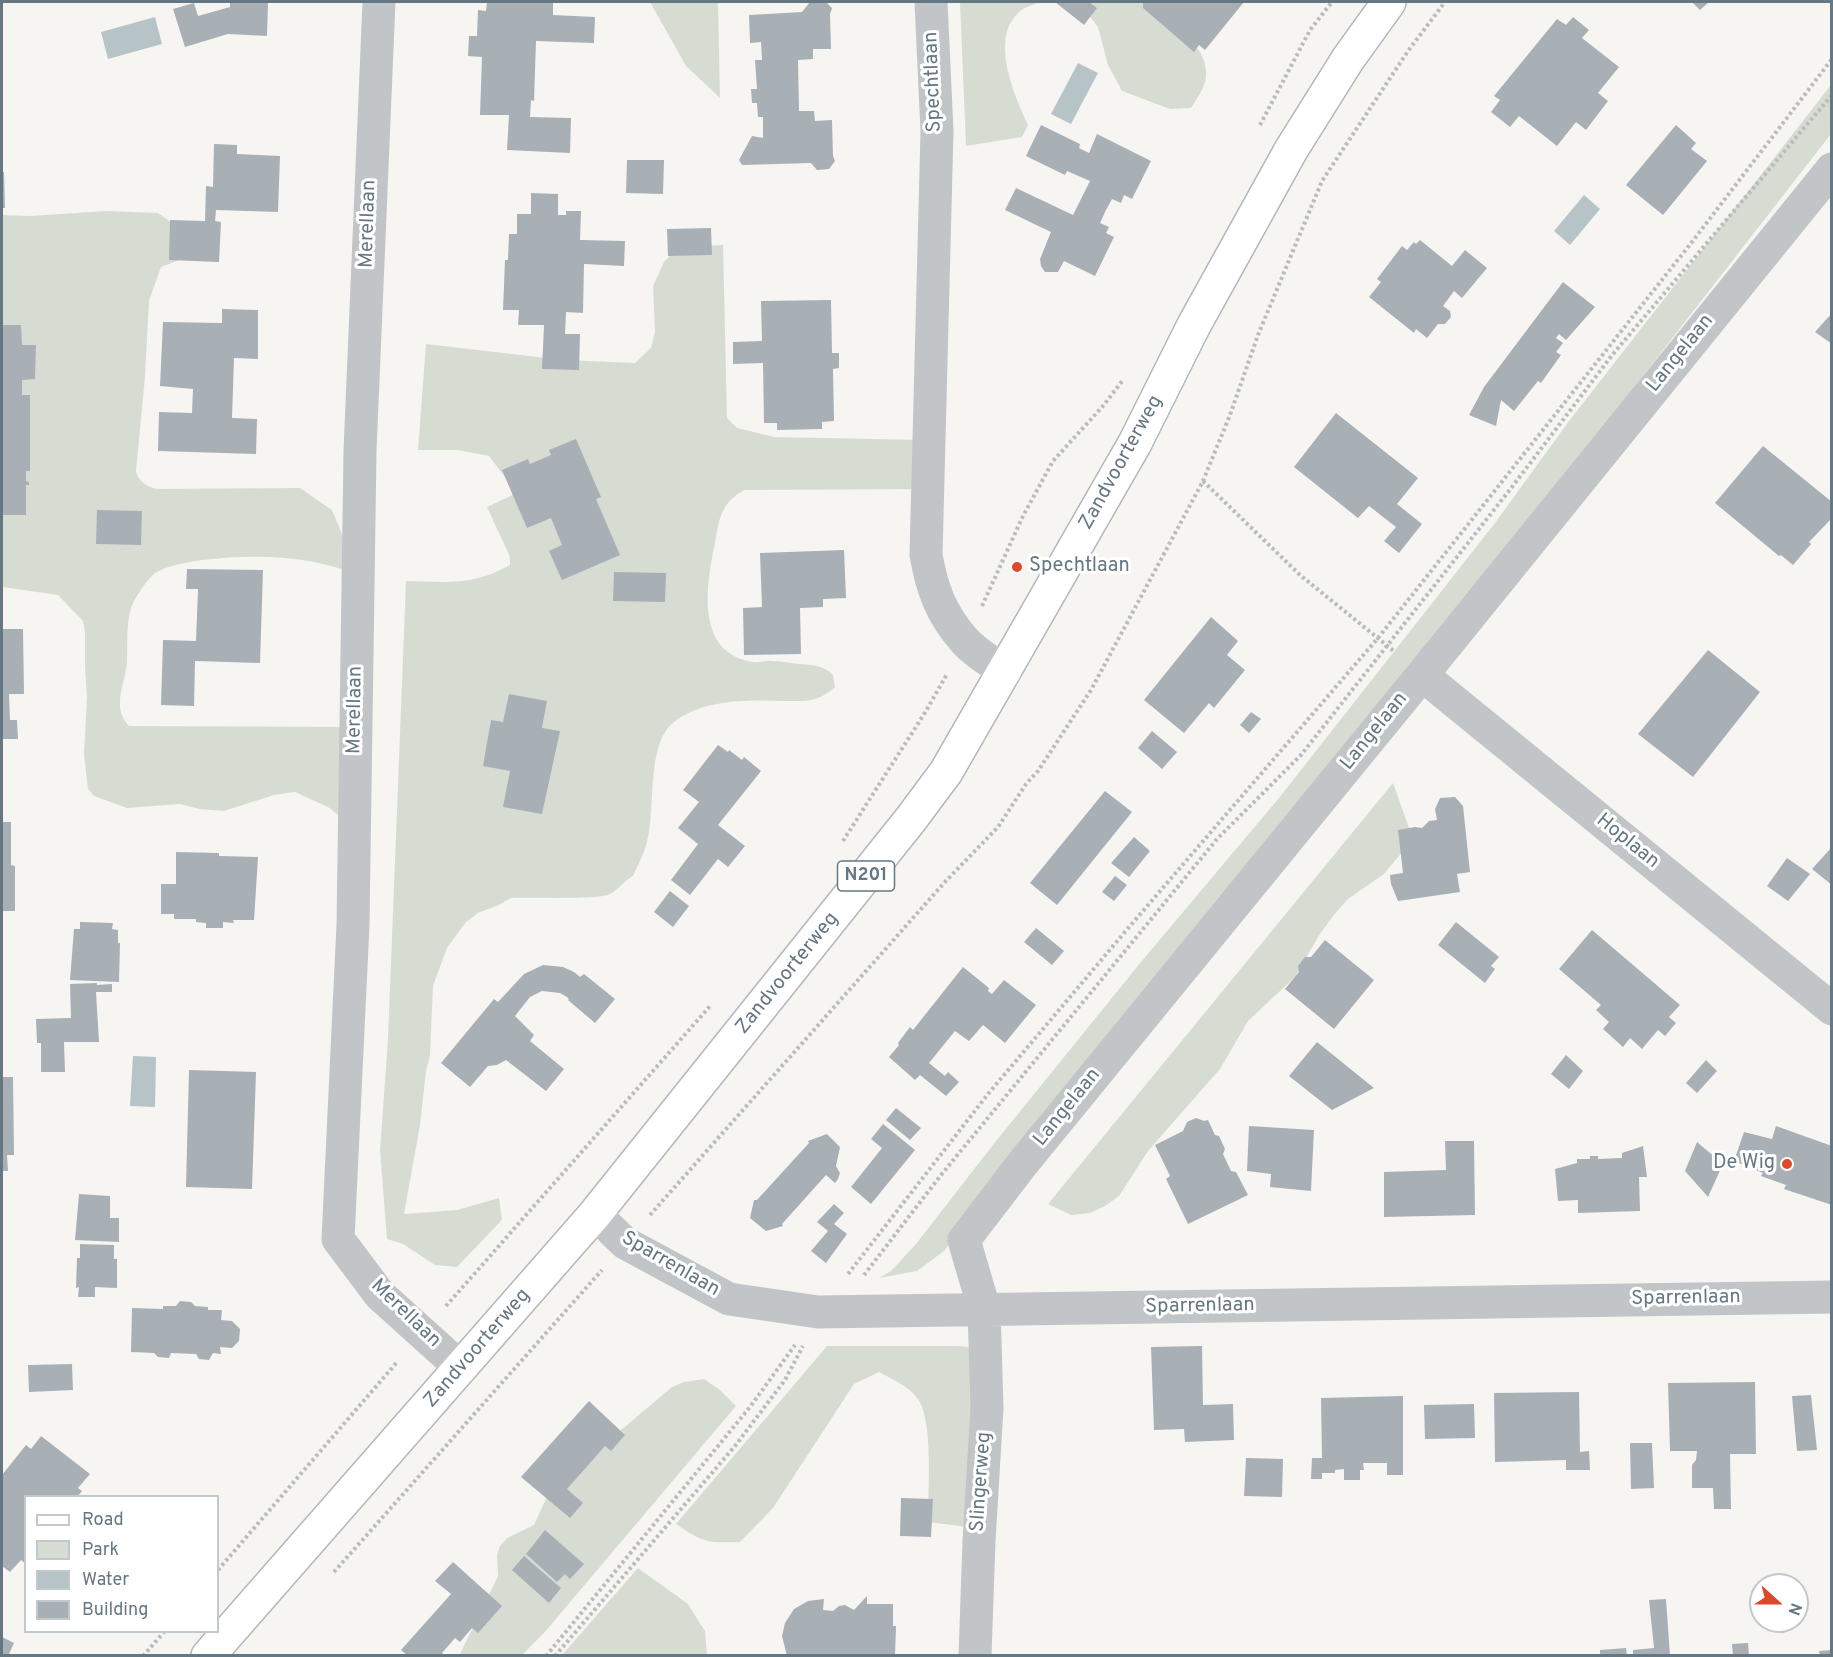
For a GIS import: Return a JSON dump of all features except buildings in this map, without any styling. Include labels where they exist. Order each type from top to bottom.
[{"type":"main road","name":"Zandvoorterweg","points":[[208,1656],[595,1214],[911,819],[946,772],[1135,443],[1194,325],[1291,150],[1348,59],[1389,2]]},
{"type":"street","name":"Merellaan","points":[[379,2],[360,451],[353,925],[339,1239],[380,1295],[461,1368]]},
{"type":"street","name":"Spechtlaan","points":[[931,2],[937,131],[926,555],[931,583],[939,604],[965,641],[1005,672]]},
{"type":"street","name":"Langelaan","points":[[984,1308],[964,1240],[1023,1162],[1832,169]]},
{"type":"street","name":"Hoplaan","points":[[1422,675],[1832,1009]]},
{"type":"street","name":"Sparrenlaan","points":[[595,1214],[625,1243],[729,1299],[818,1312],[1832,1297]]},
{"type":"street","name":"Slingerweg","points":[[975,1656],[987,1408],[984,1308]]},
{"type":"path","points":[[1257,130],[1310,30],[1332,2]]},
{"type":"path","points":[[546,1656],[750,1407],[818,1312],[988,1094],[1378,638],[1692,243],[1832,59]]},
{"type":"path","points":[[862,1277],[941,1175],[1217,839],[1301,756],[1613,354],[1832,95]]},
{"type":"path","points":[[840,845],[926,711],[965,641],[1023,516],[1053,461],[1103,406],[1127,375]]},
{"type":"path","points":[[1203,482],[1300,575],[1422,675]]},
{"type":"path","points":[[219,1569],[422,1333],[714,1003]]},
{"type":"path","points":[[555,1656],[735,1446],[785,1380],[818,1312]]},
{"type":"path","points":[[143,1656],[163,1633]]},
{"type":"green space","points":[[650,2],[718,2],[720,98],[686,66]]},
{"type":"green space","points":[[960,2],[1041,2],[1023,9],[1012,20],[1007,33],[1005,49],[1007,65],[1016,97],[1028,125],[1022,137],[966,146]]},
{"type":"green space","points":[[1079,2],[1153,2],[1163,19],[1194,44],[1204,61],[1206,74],[1202,91],[1191,108],[1170,109],[1122,91],[1108,65],[1098,27]]},
{"type":"green space","points":[[1831,85],[1831,134],[1510,547],[1039,1127],[944,1251],[917,1271],[879,1278],[891,1271],[916,1244],[1141,962],[1279,798],[1495,523],[1569,421]]},
{"type":"green space","points":[[106,211],[158,213],[175,225],[183,244],[177,261],[161,267],[149,301],[145,377],[136,471],[141,481],[157,489],[300,488],[332,510],[359,575],[320,563],[262,557],[202,560],[158,571],[141,589],[132,606],[126,671],[120,703],[121,711],[129,726],[353,727],[349,823],[328,807],[295,792],[274,795],[224,811],[199,809],[180,804],[127,808],[94,796],[88,789],[84,754],[87,697],[83,621],[58,595],[2,587],[2,215],[31,216]]},
{"type":"green space","points":[[723,245],[727,418],[737,428],[774,437],[925,440],[927,489],[744,490],[730,500],[722,512],[709,578],[708,597],[713,632],[721,646],[734,656],[753,662],[779,661],[822,667],[833,675],[835,687],[823,696],[811,700],[711,705],[685,715],[673,723],[659,746],[653,778],[650,828],[643,855],[633,876],[613,892],[604,896],[511,898],[478,913],[466,922],[447,948],[433,986],[430,1056],[404,1214],[457,1210],[499,1198],[502,1220],[457,1267],[435,1265],[403,1244],[387,1239],[380,1150],[388,1039],[406,581],[472,580],[510,565],[510,557],[487,507],[517,493],[489,456],[458,450],[418,450],[426,344],[563,360],[635,363],[651,348],[655,332],[653,286],[664,262],[678,247]]},
{"type":"green space","points":[[1393,783],[1413,839],[1384,874],[1348,899],[1333,916],[1295,977],[1248,1021],[1220,1069],[1148,1151],[1119,1196],[1090,1213],[1071,1215],[1048,1204]]},
{"type":"green space","points":[[827,1346],[958,1346],[967,1347],[975,1353],[968,1527],[928,1522],[929,1457],[926,1422],[922,1408],[917,1398],[909,1390],[879,1372],[854,1384],[773,1508],[740,1542],[706,1540],[676,1524]]},
{"type":"green space","points":[[704,1379],[720,1390],[736,1406],[544,1633],[522,1655],[459,1656],[498,1576],[497,1555],[500,1546],[507,1538],[534,1525],[550,1490],[672,1387],[684,1382]]},
{"type":"green space","points":[[638,1568],[688,1604],[705,1631],[707,1655],[562,1655]]},
{"type":"water","points":[[155,17],[162,44],[108,59],[101,32]]},
{"type":"water","points":[[1078,63],[1098,73],[1071,124],[1051,114]]},
{"type":"water","points":[[1584,195],[1600,209],[1570,245],[1554,231]]},
{"type":"water","points":[[133,1056],[156,1057],[155,1107],[130,1106]]},
{"type":"place","name":"Spechtlaan","points":[[1017,567]]},
{"type":"place","name":"De Wig","points":[[1787,1164]]}]
